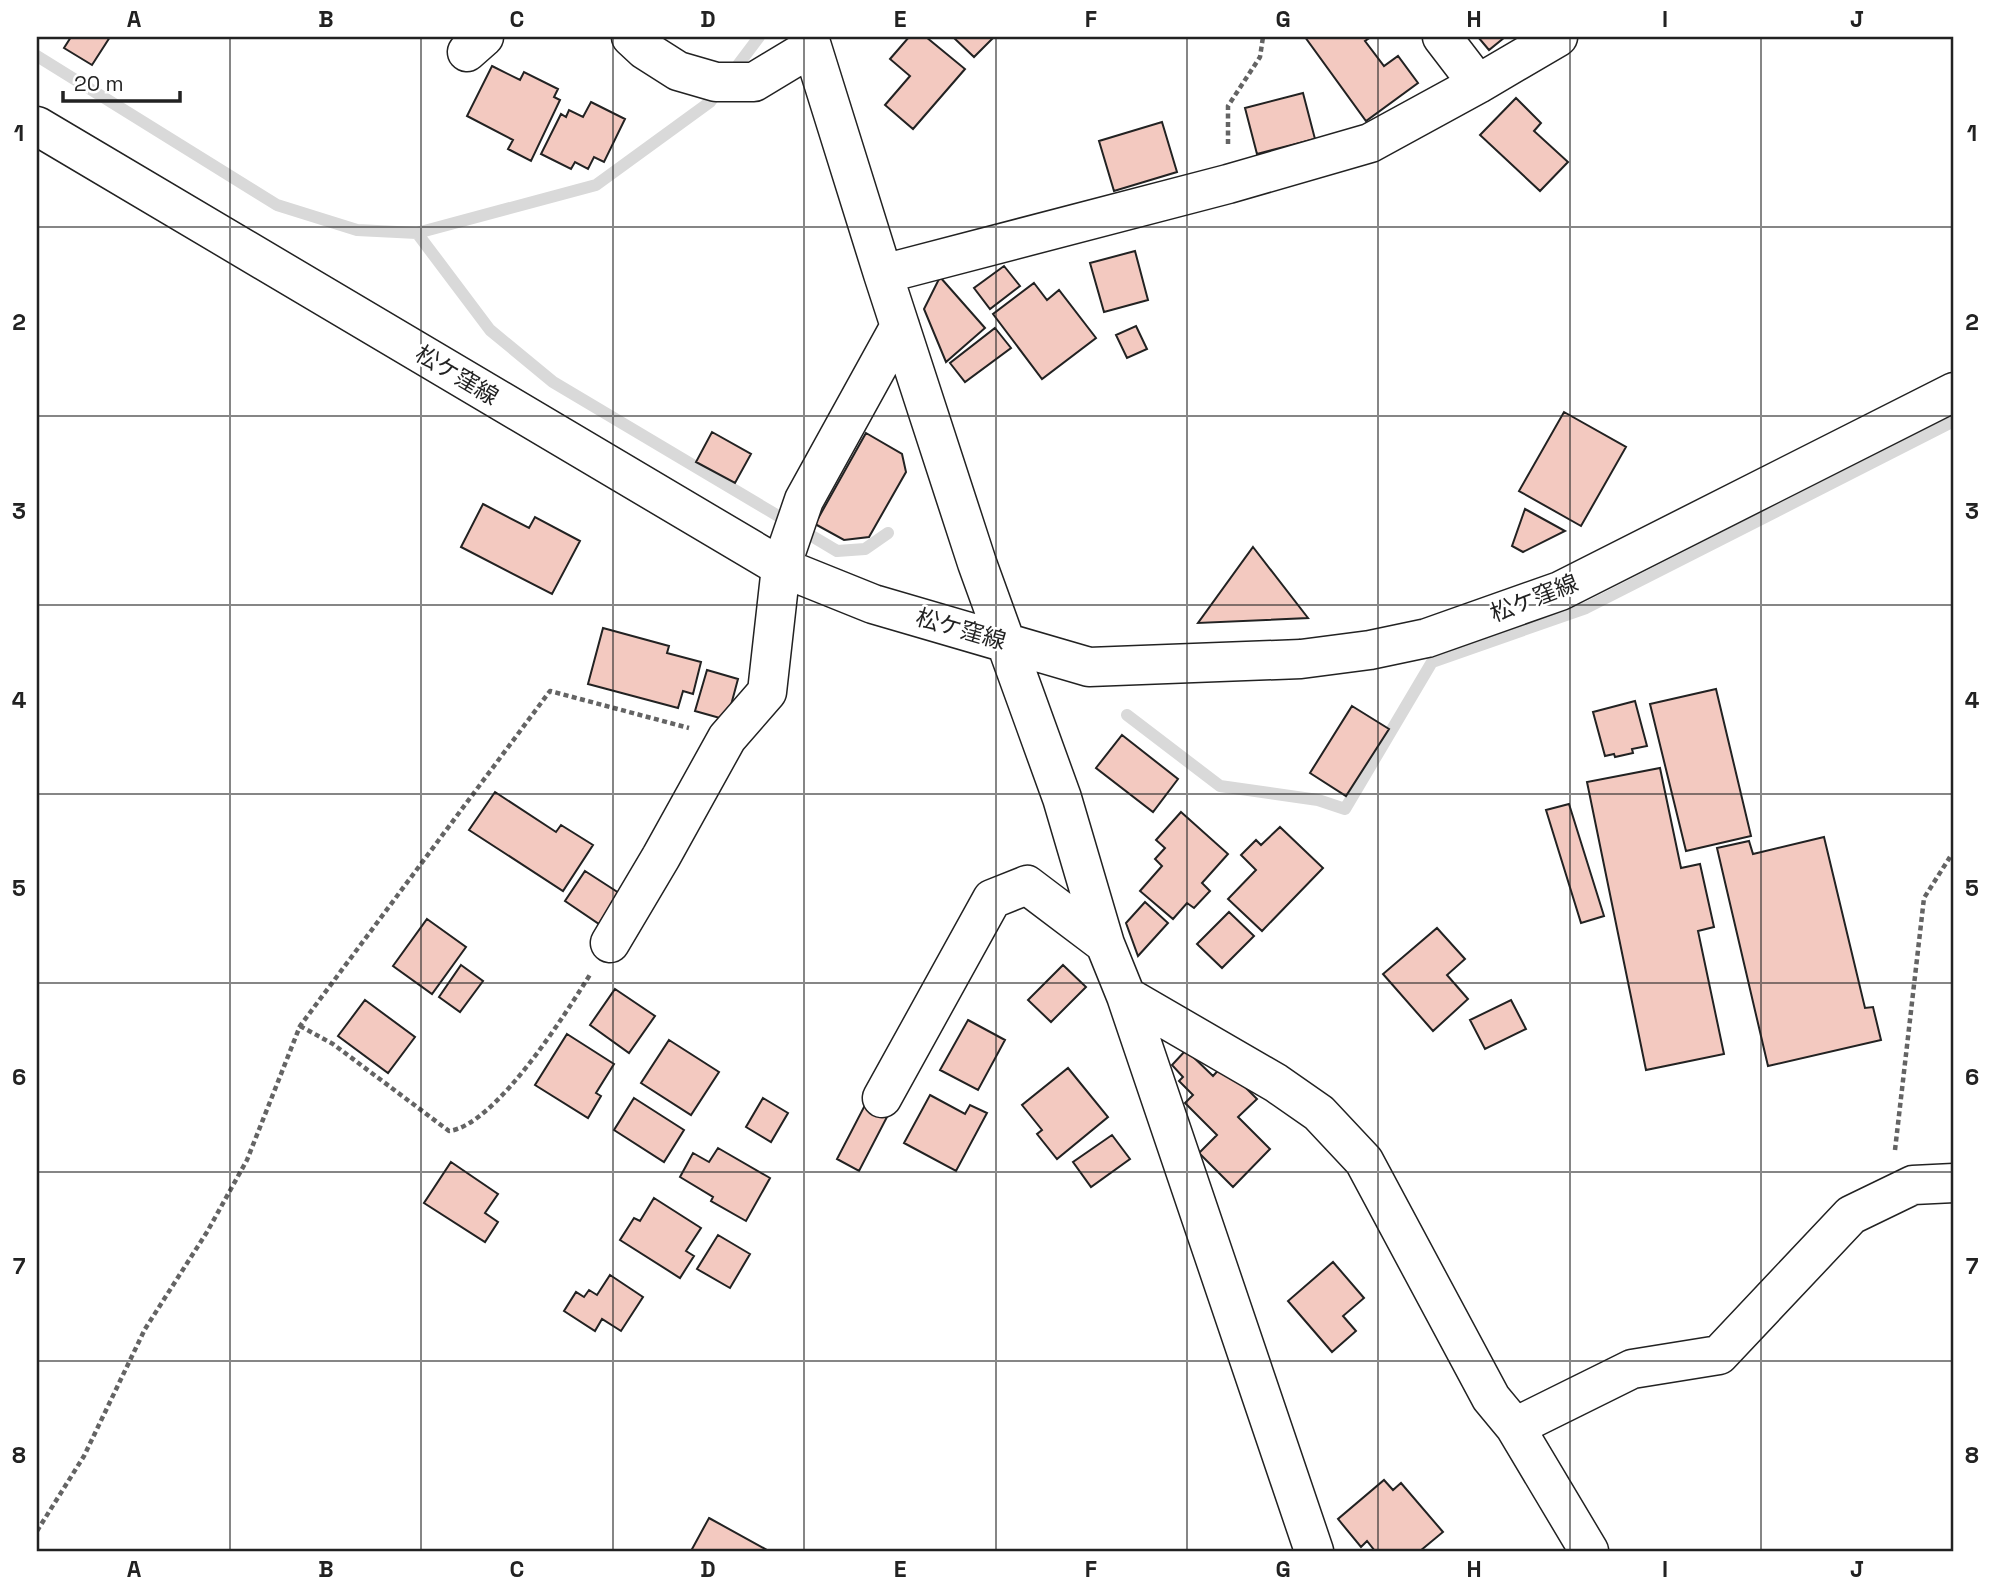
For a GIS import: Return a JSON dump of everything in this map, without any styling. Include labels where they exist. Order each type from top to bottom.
[{"type":"street","points":[[631,37],[645,50],[678,71],[716,82],[754,82],[810,42],[1004,641],[1062,798],[1105,944],[1126,996],[1314,1551]]},
{"type":"street","points":[[1443,37],[1478,84]]},
{"type":"street","points":[[883,274],[1228,184],[1370,143],[1558,37]]},
{"type":"street","name":"松ケ窪線","points":[[37,126],[780,567],[873,604],[1089,667],[1301,659],[1370,650],[1427,638],[1560,591],[1954,392]]},
{"type":"street","points":[[610,943],[662,858],[727,738],[767,692],[780,567],[799,515],[900,326]]},
{"type":"street","points":[[883,1098],[992,899],[1027,885],[1105,944]]},
{"type":"street","points":[[1126,996],[1276,1083],[1319,1113],[1364,1161],[1491,1398],[1515,1427],[1589,1551]]},
{"type":"street","points":[[1515,1427],[1632,1368],[1719,1355],[1851,1215],[1913,1185],[1954,1183]]},
{"type":"path","points":[[1228,184],[1228,106],[1260,57],[1263,37]]},
{"type":"path","points":[[37,1531],[84,1456],[145,1329],[207,1232],[247,1160],[300,1026],[550,691],[727,738]]},
{"type":"path","points":[[1889,1196],[1908,1054],[1924,898],[1950,857]]},
{"type":"path","points":[[300,1026],[333,1044],[449,1131],[462,1129],[515,1083],[563,1017],[610,943]]},
{"type":"building","points":[[71,37],[110,37],[92,65],[64,48]]},
{"type":"building","points":[[909,37],[926,37],[965,69],[913,129],[885,105],[910,76],[890,59]]},
{"type":"building","points":[[953,37],[994,37],[974,57]]},
{"type":"building","points":[[1305,37],[1371,37],[1365,41],[1384,66],[1398,56],[1418,83],[1366,121]]},
{"type":"building","points":[[1478,37],[1505,37],[1489,50]]},
{"type":"building","points":[[492,66],[520,80],[524,72],[558,89],[554,97],[560,100],[531,161],[508,149],[513,140],[467,116]]},
{"type":"building","points":[[1303,93],[1315,139],[1257,154],[1245,108]]},
{"type":"building","points":[[1516,98],[1541,123],[1534,131],[1568,162],[1540,191],[1480,135]]},
{"type":"building","points":[[591,102],[625,119],[604,162],[594,157],[588,169],[575,162],[571,169],[541,154],[561,114],[566,117],[569,110],[583,117]]},
{"type":"building","points":[[1162,122],[1177,172],[1114,191],[1099,141]]},
{"type":"building","points":[[1135,251],[1148,300],[1104,312],[1090,263]]},
{"type":"building","points":[[1004,266],[1020,286],[990,309],[974,288]]},
{"type":"building","points":[[940,277],[985,328],[946,362],[924,309]]},
{"type":"building","points":[[1034,283],[1047,300],[1059,290],[1096,338],[1042,379],[993,314]]},
{"type":"building","points":[[1136,326],[1147,349],[1127,358],[1116,335]]},
{"type":"building","points":[[995,328],[1011,348],[965,382],[950,363]]},
{"type":"building","points":[[1564,412],[1626,447],[1581,526],[1519,491]]},
{"type":"building","points":[[712,432],[751,454],[735,483],[696,462]]},
{"type":"building","points":[[866,433],[902,454],[906,472],[869,537],[844,540],[815,524]]},
{"type":"building","points":[[483,504],[529,528],[535,517],[580,541],[552,594],[461,547]]},
{"type":"building","points":[[1525,509],[1565,531],[1523,552],[1512,546]]},
{"type":"building","points":[[1253,547],[1308,618],[1198,623]]},
{"type":"building","points":[[603,628],[669,646],[667,653],[701,662],[693,694],[683,691],[678,708],[588,684]]},
{"type":"building","points":[[707,670],[738,679],[727,720],[695,711]]},
{"type":"building","points":[[1716,689],[1751,836],[1686,851],[1650,704]]},
{"type":"building","points":[[1635,701],[1647,746],[1632,749],[1633,753],[1605,756],[1593,712]]},
{"type":"building","points":[[1352,706],[1389,729],[1346,796],[1310,773]]},
{"type":"building","points":[[1122,735],[1178,779],[1153,812],[1096,768]]},
{"type":"building","points":[[1660,768],[1681,868],[1700,864],[1714,927],[1698,931],[1724,1054],[1646,1070],[1587,782]]},
{"type":"building","points":[[495,792],[556,832],[561,825],[593,845],[563,891],[469,830]]},
{"type":"building","points":[[1569,804],[1604,916],[1581,923],[1546,810]]},
{"type":"building","points":[[1181,812],[1228,854],[1202,883],[1210,891],[1194,908],[1187,903],[1173,919],[1140,891],[1162,866],[1155,859],[1165,848],[1156,840]]},
{"type":"building","points":[[1280,827],[1323,868],[1262,931],[1228,899],[1256,870],[1241,855],[1256,840],[1261,845]]},
{"type":"building","points":[[1824,837],[1865,1008],[1873,1007],[1881,1040],[1768,1066],[1717,848],[1749,841],[1753,854]]},
{"type":"building","points":[[585,871],[619,893],[599,924],[565,901]]},
{"type":"building","points":[[1145,902],[1168,923],[1138,956],[1126,923]]},
{"type":"building","points":[[1229,912],[1254,936],[1222,968],[1197,944]]},
{"type":"building","points":[[427,919],[466,947],[432,994],[393,966]]},
{"type":"building","points":[[1437,928],[1465,959],[1447,975],[1468,999],[1433,1031],[1383,974]]},
{"type":"building","points":[[461,965],[483,981],[460,1012],[439,997]]},
{"type":"building","points":[[1063,965],[1086,987],[1051,1022],[1028,1000]]},
{"type":"building","points":[[615,989],[655,1016],[629,1053],[590,1025]]},
{"type":"building","points":[[365,1000],[415,1037],[388,1073],[338,1036]]},
{"type":"building","points":[[1511,1000],[1526,1029],[1485,1049],[1470,1020]]},
{"type":"building","points":[[968,1020],[1005,1040],[978,1090],[940,1070]]},
{"type":"building","points":[[567,1034],[614,1064],[596,1093],[601,1096],[588,1118],[535,1085]]},
{"type":"building","points":[[669,1040],[719,1072],[691,1115],[641,1083]]},
{"type":"building","points":[[1186,1050],[1213,1076],[1223,1065],[1257,1099],[1238,1117],[1270,1149],[1233,1187],[1199,1153],[1217,1135],[1185,1103],[1193,1095],[1179,1081],[1183,1077],[1172,1065]]},
{"type":"building","points":[[1068,1068],[1108,1117],[1057,1159],[1037,1134],[1042,1130],[1022,1105]]},
{"type":"building","points":[[930,1095],[965,1114],[970,1105],[987,1113],[956,1171],[904,1143]]},
{"type":"building","points":[[634,1098],[684,1130],[664,1162],[614,1130]]},
{"type":"building","points":[[763,1098],[788,1113],[771,1142],[746,1127]]},
{"type":"building","points":[[865,1105],[887,1117],[859,1171],[837,1159]]},
{"type":"building","points":[[1112,1135],[1130,1159],[1091,1187],[1073,1162]]},
{"type":"building","points":[[718,1148],[770,1178],[746,1221],[711,1201],[713,1197],[680,1177],[693,1153],[709,1162]]},
{"type":"building","points":[[451,1162],[498,1194],[485,1213],[498,1222],[485,1242],[424,1203]]},
{"type":"building","points":[[654,1198],[701,1228],[686,1251],[694,1256],[680,1278],[620,1240],[634,1218],[640,1221]]},
{"type":"building","points":[[718,1235],[750,1254],[730,1288],[697,1269]]},
{"type":"building","points":[[1333,1262],[1364,1298],[1343,1316],[1356,1331],[1332,1352],[1288,1301]]},
{"type":"building","points":[[610,1275],[643,1297],[621,1331],[602,1319],[595,1331],[564,1311],[576,1292],[584,1297],[589,1290],[597,1295]]},
{"type":"building","points":[[1384,1480],[1393,1490],[1401,1483],[1443,1532],[1420,1551],[1375,1551],[1367,1541],[1361,1547],[1338,1519]]},
{"type":"building","points":[[709,1518],[767,1550],[691,1551]]},
{"type":"waterway","points":[[37,56],[277,205],[357,230],[417,233],[596,185],[710,102],[759,37]]},
{"type":"waterway","points":[[417,233],[490,330],[553,382],[837,551],[865,549],[888,533]]},
{"type":"waterway","points":[[1127,715],[1220,786],[1318,800],[1345,809],[1432,662],[1586,608],[1954,421]]}]
